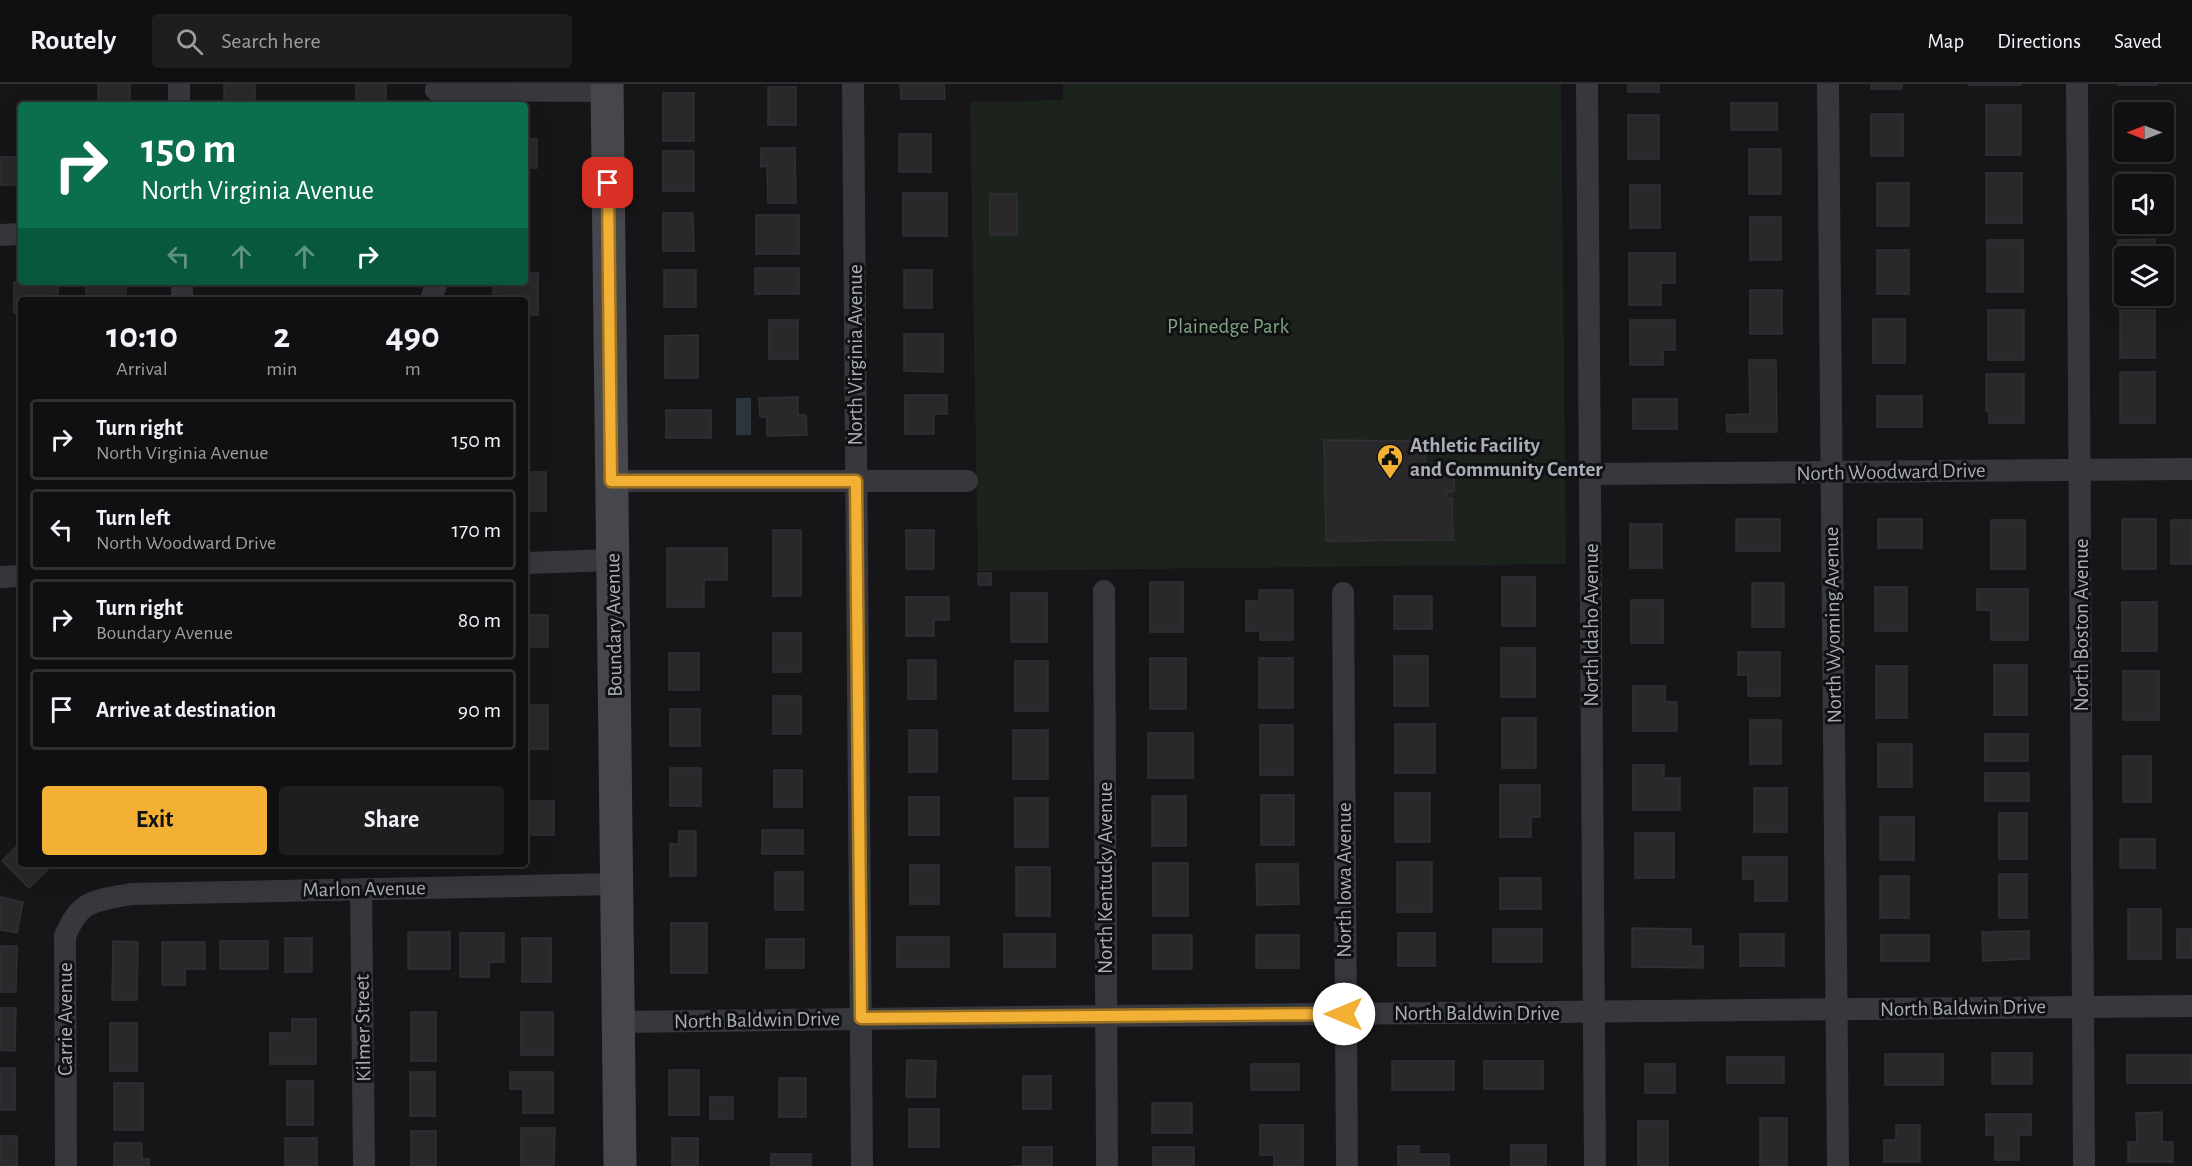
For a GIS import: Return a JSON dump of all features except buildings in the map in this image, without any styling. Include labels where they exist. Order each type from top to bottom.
[{"type":"main road","name":"Boundary Avenue","points":[[607,87],[620,1166]]},
{"type":"street","points":[[179,84],[180,102]]},
{"type":"street","name":"North Virginia Avenue","points":[[853,84],[862,1166]]},
{"type":"street","name":"North Idaho Avenue","points":[[1587,84],[1595,1166]]},
{"type":"street","name":"North Wyoming Avenue","points":[[1828,84],[1838,1166]]},
{"type":"street","name":"North Boston Avenue","points":[[2077,84],[2084,1166]]},
{"type":"street","points":[[436,93],[607,87]]},
{"type":"street","points":[[0,235],[18,234]]},
{"type":"street","name":"North Woodward Drive","points":[[1590,474],[2192,469]]},
{"type":"street","points":[[611,481],[967,481]]},
{"type":"street","points":[[528,563],[613,560]]},
{"type":"street","points":[[0,577],[18,576]]},
{"type":"street","name":"North Kentucky Avenue","points":[[1104,591],[1107,1166]]},
{"type":"street","name":"North Iowa Avenue","points":[[1343,593],[1344,1014],[1347,1166]]},
{"type":"street","name":"Marlon Avenue","points":[[111,898],[131,894],[617,884]]},
{"type":"street","name":"Kilmer Street","points":[[362,889],[364,1166]]},
{"type":"street","name":"Carrie Avenue","points":[[66,1166],[64,936],[73,917],[86,905],[111,898]]},
{"type":"street","name":"North Baldwin Drive","points":[[619,1023],[861,1018],[2192,1006]]},
{"type":"green space","name":"Plainedge Park","points":[[1063,84],[1561,84],[1566,564],[978,571],[970,102],[1063,100]]},
{"type":"shaded area","points":[[736,398],[751,398],[751,435],[736,435]]},
{"type":"place","name":"Athletic Facility and Community Center","points":[[1390,480]]},
{"type":"route","points":[[608,183],[611,481],[856,481],[861,1018],[1344,1014]]}]
